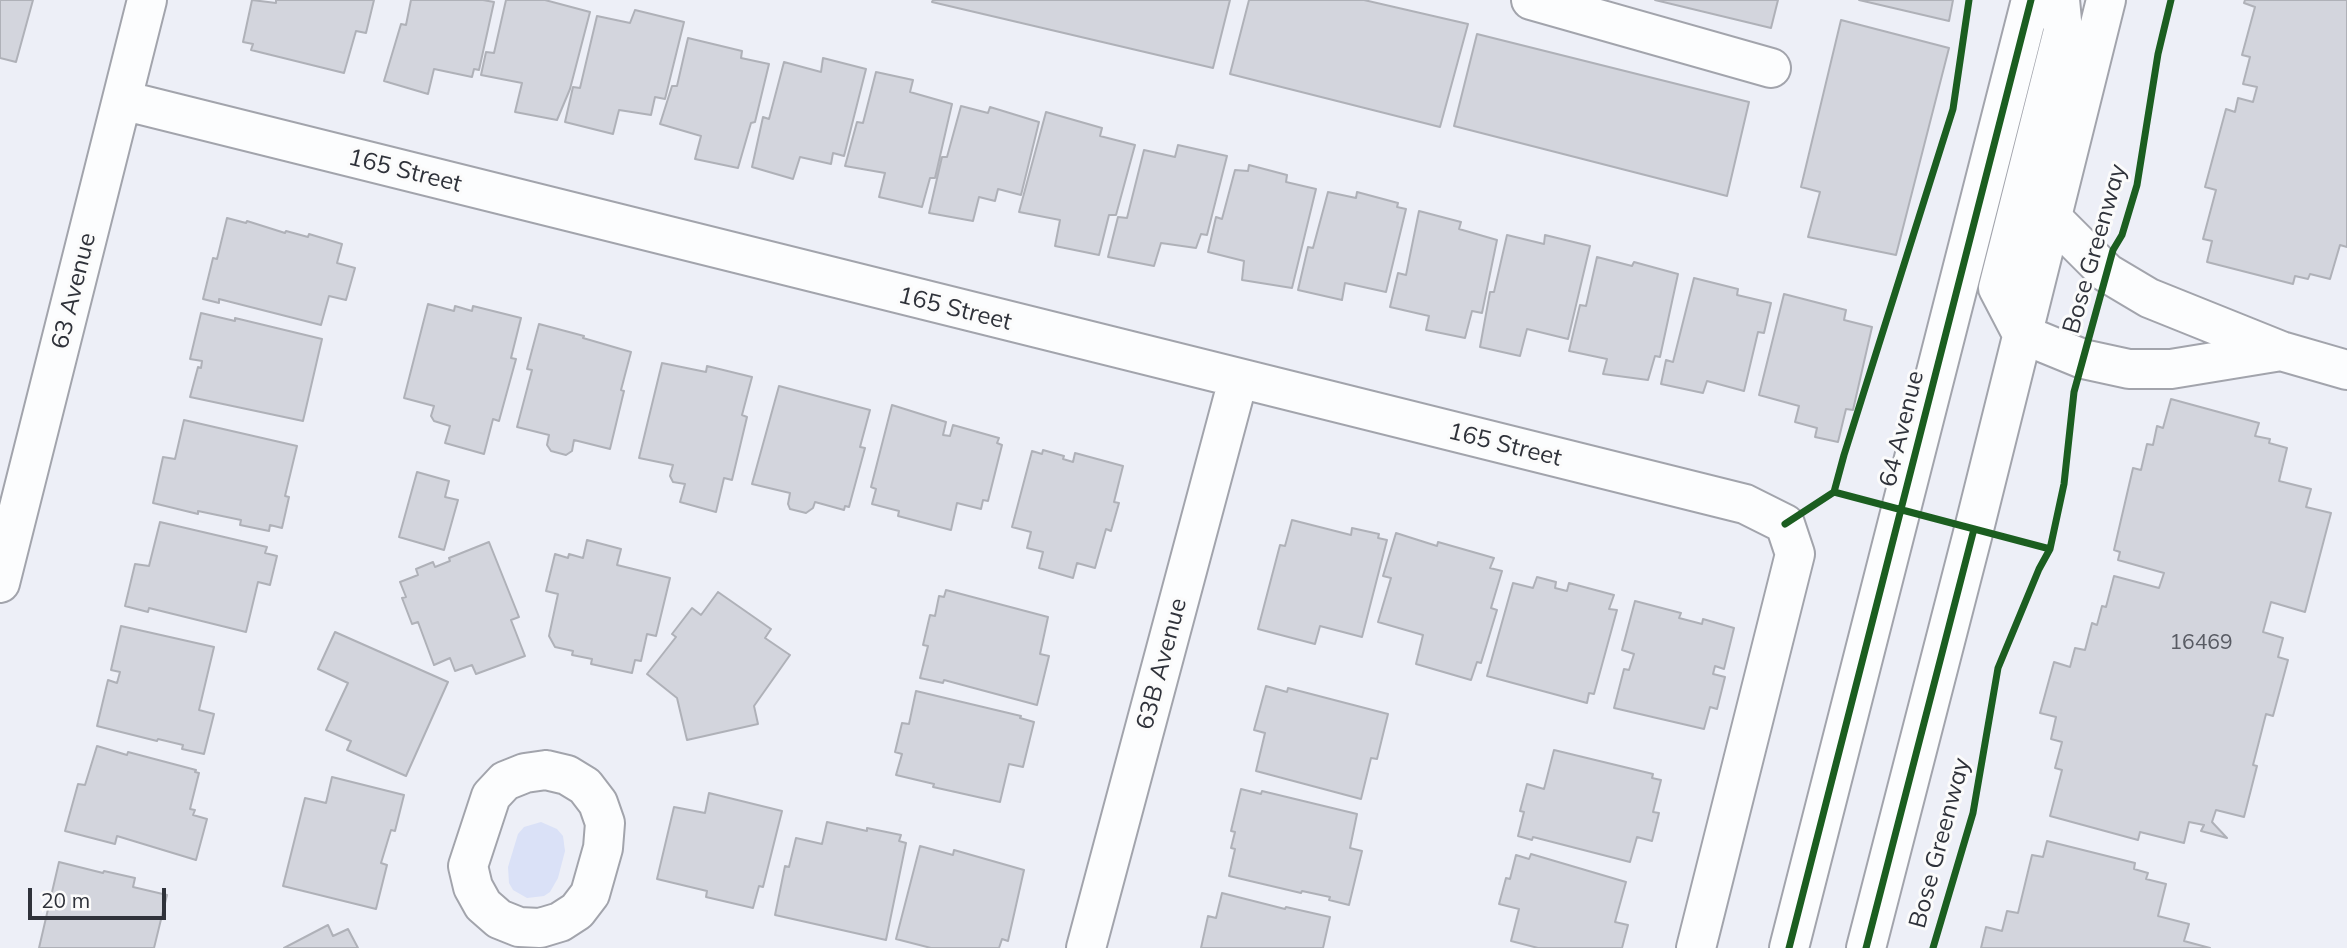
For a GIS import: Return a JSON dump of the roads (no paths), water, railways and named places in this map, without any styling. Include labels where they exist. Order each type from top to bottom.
[{"type":"street","name":"63 Avenue","points":[[0,583],[148,0]]},
{"type":"street","points":[[1531,0],[1771,68]]},
{"type":"street","name":"64 Avenue","points":[[1789,948],[2031,0]]},
{"type":"street","points":[[2060,0],[2063,31],[1997,288],[2022,334],[2083,359],[2129,369],[2171,369],[2281,351]]},
{"type":"street","points":[[1867,948],[2106,0]]},
{"type":"street","name":"165 Street","points":[[122,100],[1238,380],[1745,504],[1785,524],[1795,554],[1696,948]]},
{"type":"street","points":[[2051,217],[2107,273],[2150,298],[2281,351],[2347,370]]},
{"type":"street","name":"63B Avenue","points":[[1086,948],[1238,380]]}]
